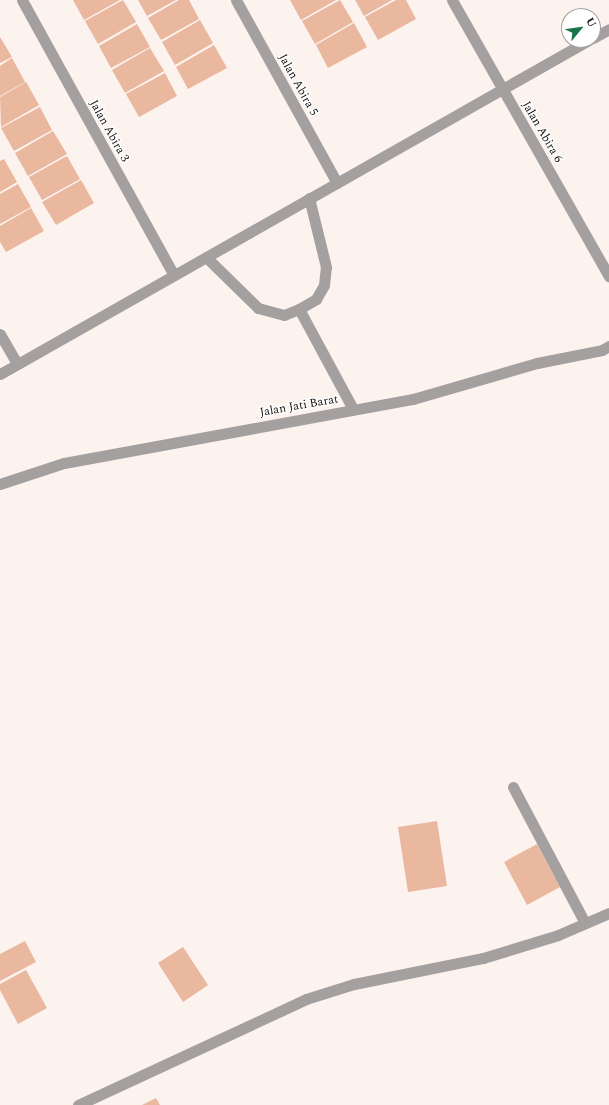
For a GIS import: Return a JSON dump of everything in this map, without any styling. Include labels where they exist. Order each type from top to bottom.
[{"type":"street","name":"Jalan Abira 3","points":[[22,0],[174,275]]},
{"type":"street","name":"Jalan Abira 5","points":[[236,0],[337,183]]},
{"type":"street","name":"Jalan Abira 6","points":[[452,0],[609,276]]},
{"type":"street","points":[[0,374],[575,48]]},
{"type":"street","points":[[206,257],[258,308],[284,315],[299,309],[316,299],[324,285],[326,267],[310,198]]},
{"type":"street","points":[[299,309],[353,409]]},
{"type":"street","points":[[0,334],[17,364]]},
{"type":"street","name":"Jalan Jati Barat","points":[[0,484],[64,463],[413,399],[537,363],[605,348]]},
{"type":"street","points":[[513,787],[585,923]]},
{"type":"street","points":[[78,1105],[306,999],[354,984],[483,958],[558,936],[609,913]]},
{"type":"building","points":[[73,0],[120,0],[84,20]]},
{"type":"building","points":[[123,0],[136,22],[98,44],[85,21]]},
{"type":"building","points":[[138,0],[176,0],[147,16]]},
{"type":"building","points":[[179,0],[189,0],[199,19],[161,40],[148,18]]},
{"type":"building","points":[[290,0],[336,0],[301,20]]},
{"type":"building","points":[[340,0],[353,22],[315,44],[302,21]]},
{"type":"building","points":[[355,0],[392,0],[364,16]]},
{"type":"building","points":[[396,0],[406,0],[416,19],[378,40],[365,17]]},
{"type":"building","points":[[200,20],[213,43],[175,65],[162,42]]},
{"type":"building","points":[[354,23],[367,47],[328,68],[316,45]]},
{"type":"building","points":[[137,24],[150,47],[111,68],[99,46]]},
{"type":"building","points":[[0,37],[12,57],[0,63]]},
{"type":"building","points":[[214,45],[227,68],[188,89],[176,67]]},
{"type":"building","points":[[150,48],[164,71],[125,93],[112,70]]},
{"type":"building","points":[[12,58],[25,82],[0,96],[0,66]]},
{"type":"building","points":[[165,73],[177,96],[139,117],[126,94]]},
{"type":"building","points":[[26,82],[39,105],[1,127],[0,97]]},
{"type":"building","points":[[40,107],[52,130],[14,151],[1,128]]},
{"type":"building","points":[[53,131],[67,154],[28,176],[15,153]]},
{"type":"building","points":[[67,156],[80,179],[42,200],[29,177]]},
{"type":"building","points":[[4,159],[17,182],[0,192],[0,161]]},
{"type":"building","points":[[81,180],[94,203],[56,225],[42,202]]},
{"type":"building","points":[[18,184],[31,207],[0,224],[0,194]]},
{"type":"building","points":[[31,208],[44,231],[6,252],[0,242],[0,226]]},
{"type":"building","points":[[437,821],[447,886],[408,892],[398,827]]},
{"type":"building","points":[[537,844],[560,887],[527,905],[504,862]]},
{"type":"building","points":[[25,941],[36,962],[0,981],[0,954]]},
{"type":"building","points":[[183,947],[208,985],[183,1002],[158,963]]},
{"type":"building","points":[[26,970],[47,1008],[18,1024],[0,990],[0,984]]},
{"type":"building","points":[[156,1098],[160,1105],[142,1105]]}]
